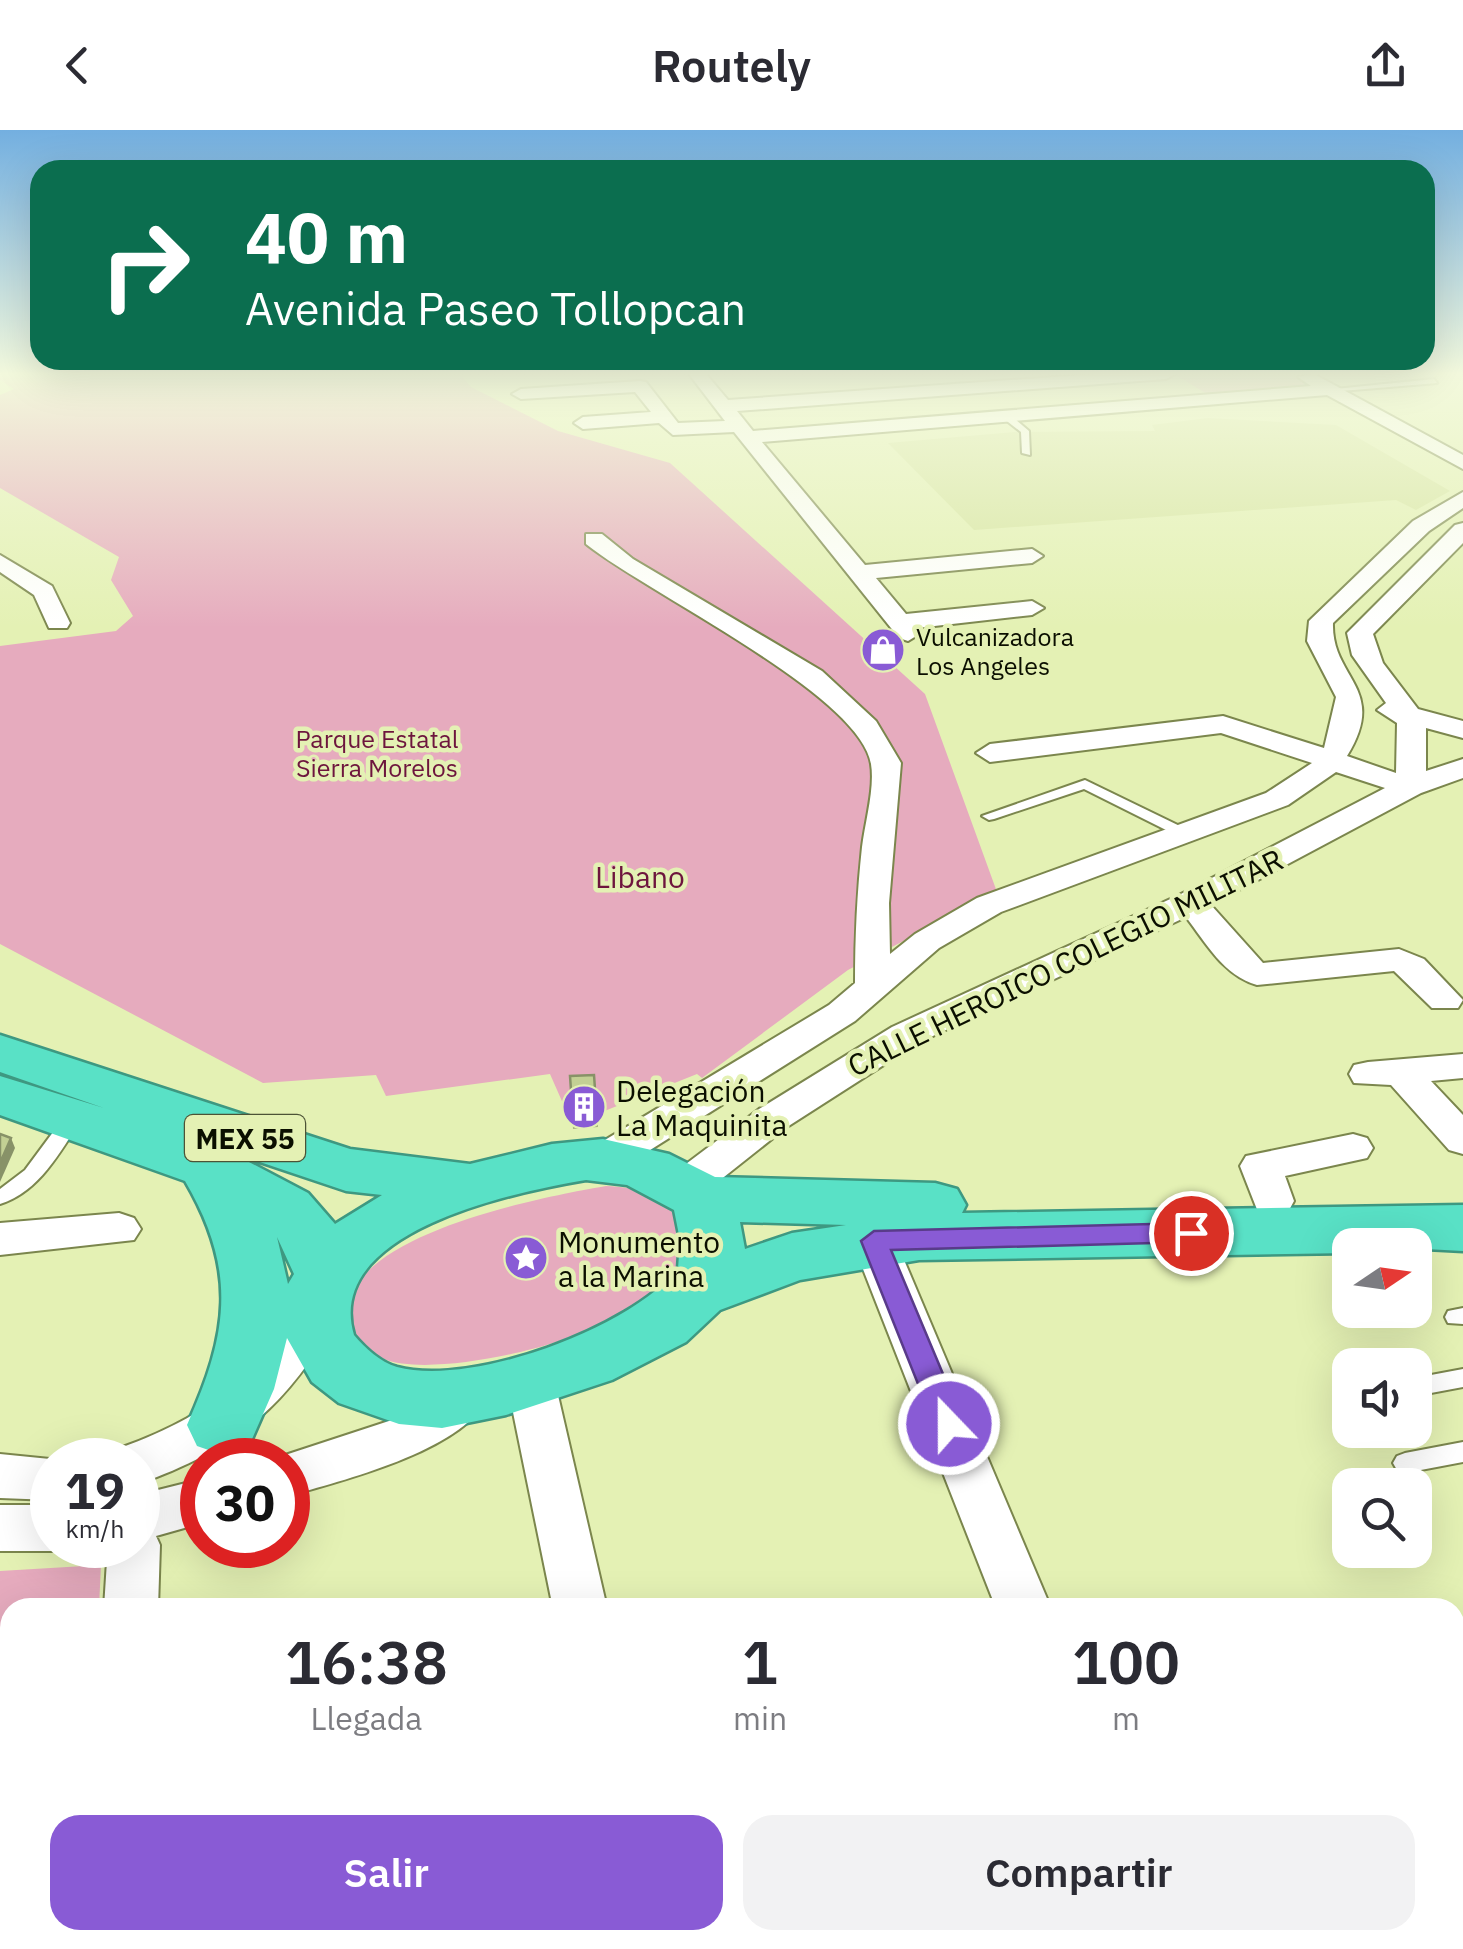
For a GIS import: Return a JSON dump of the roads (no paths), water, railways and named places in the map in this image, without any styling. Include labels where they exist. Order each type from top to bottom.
[{"type":"highway","name":"MEX 55","points":[[0,1053],[346,1170],[439,1182],[499,1180]]},
{"type":"highway","name":"MEX 55","points":[[0,1095],[208,1168],[286,1210],[318,1247],[321,1293]]},
{"type":"highway","points":[[1463,1198],[914,1205],[693,1193],[667,1174],[605,1159],[551,1164],[383,1218],[359,1234],[321,1293],[327,1350],[356,1379],[413,1398],[498,1387],[663,1327],[700,1291],[792,1257],[874,1241],[1463,1228]]},
{"type":"highway","points":[[208,1168],[244,1227],[258,1272],[259,1317],[253,1351],[223,1425]]},
{"type":"highway","points":[[693,1193],[714,1254],[700,1291]]},
{"type":"street","points":[[766,459],[904,628],[1032,608]]},
{"type":"street","points":[[1424,459],[1463,483]]},
{"type":"street","points":[[1332,760],[1348,720],[1350,697],[1320,641],[1322,621],[1420,526],[1463,498]]},
{"type":"street","points":[[594,539],[624,564],[813,677],[839,697],[880,746],[888,782],[872,903],[874,988]]},
{"type":"street","points":[[990,753],[1223,724],[1410,787],[1413,742],[1409,716],[1365,653],[1360,633],[1457,543]]},
{"type":"street","points":[[858,572],[1032,556]]},
{"type":"street","points":[[0,562],[44,591],[58,622]]},
{"type":"street","points":[[1350,697],[1463,730]]},
{"type":"street","name":"CALLE HEROICO COLEGIO MILITAR","points":[[605,1159],[830,1020],[955,922],[1294,791],[1315,780],[1332,760]]},
{"type":"street","name":"CALLE HEROICO COLEGIO MILITAR","points":[[693,1193],[773,1118],[890,1044],[1191,902],[1410,787],[1459,775]]},
{"type":"street","points":[[1191,902],[1244,966],[1257,974],[1398,960],[1412,966],[1445,1000]]},
{"type":"street","points":[[1463,1066],[1384,1072],[1463,1140]]},
{"type":"street","points":[[1273,1201],[1262,1166],[1353,1148]]},
{"type":"street","points":[[0,1239],[118,1229]]},
{"type":"street","points":[[874,1241],[1020,1598]]},
{"type":"street","points":[[160,1454],[223,1425],[280,1370],[321,1293]]},
{"type":"street","points":[[310,1467],[408,1434],[498,1387],[576,1598]]},
{"type":"street","points":[[0,1476],[30,1478]]},
{"type":"street","points":[[0,1528],[30,1528]]},
{"type":"street","points":[[131,1598],[133,1568]]},
{"type":"lane","points":[[989,816],[1085,784],[1183,834]]},
{"type":"lane","points":[[0,1197],[14,1191],[30,1175],[72,1120]]},
{"type":"lane","points":[[1432,1384],[1463,1378]]},
{"type":"lane","points":[[1405,1463],[1463,1452]]},
{"type":"place","name":"Vulcanizadora Los Angeles","points":[[883,650]]},
{"type":"place","name":"Delegación La Maquinita","points":[[584,1107]]},
{"type":"place","name":"Monumento a la Marina","points":[[526,1258]]},
{"type":"park label","name":"Parque Estatal Sierra Morelos","points":[[377,752]]},
{"type":"park label","name":"Libano","points":[[640,876]]}]
